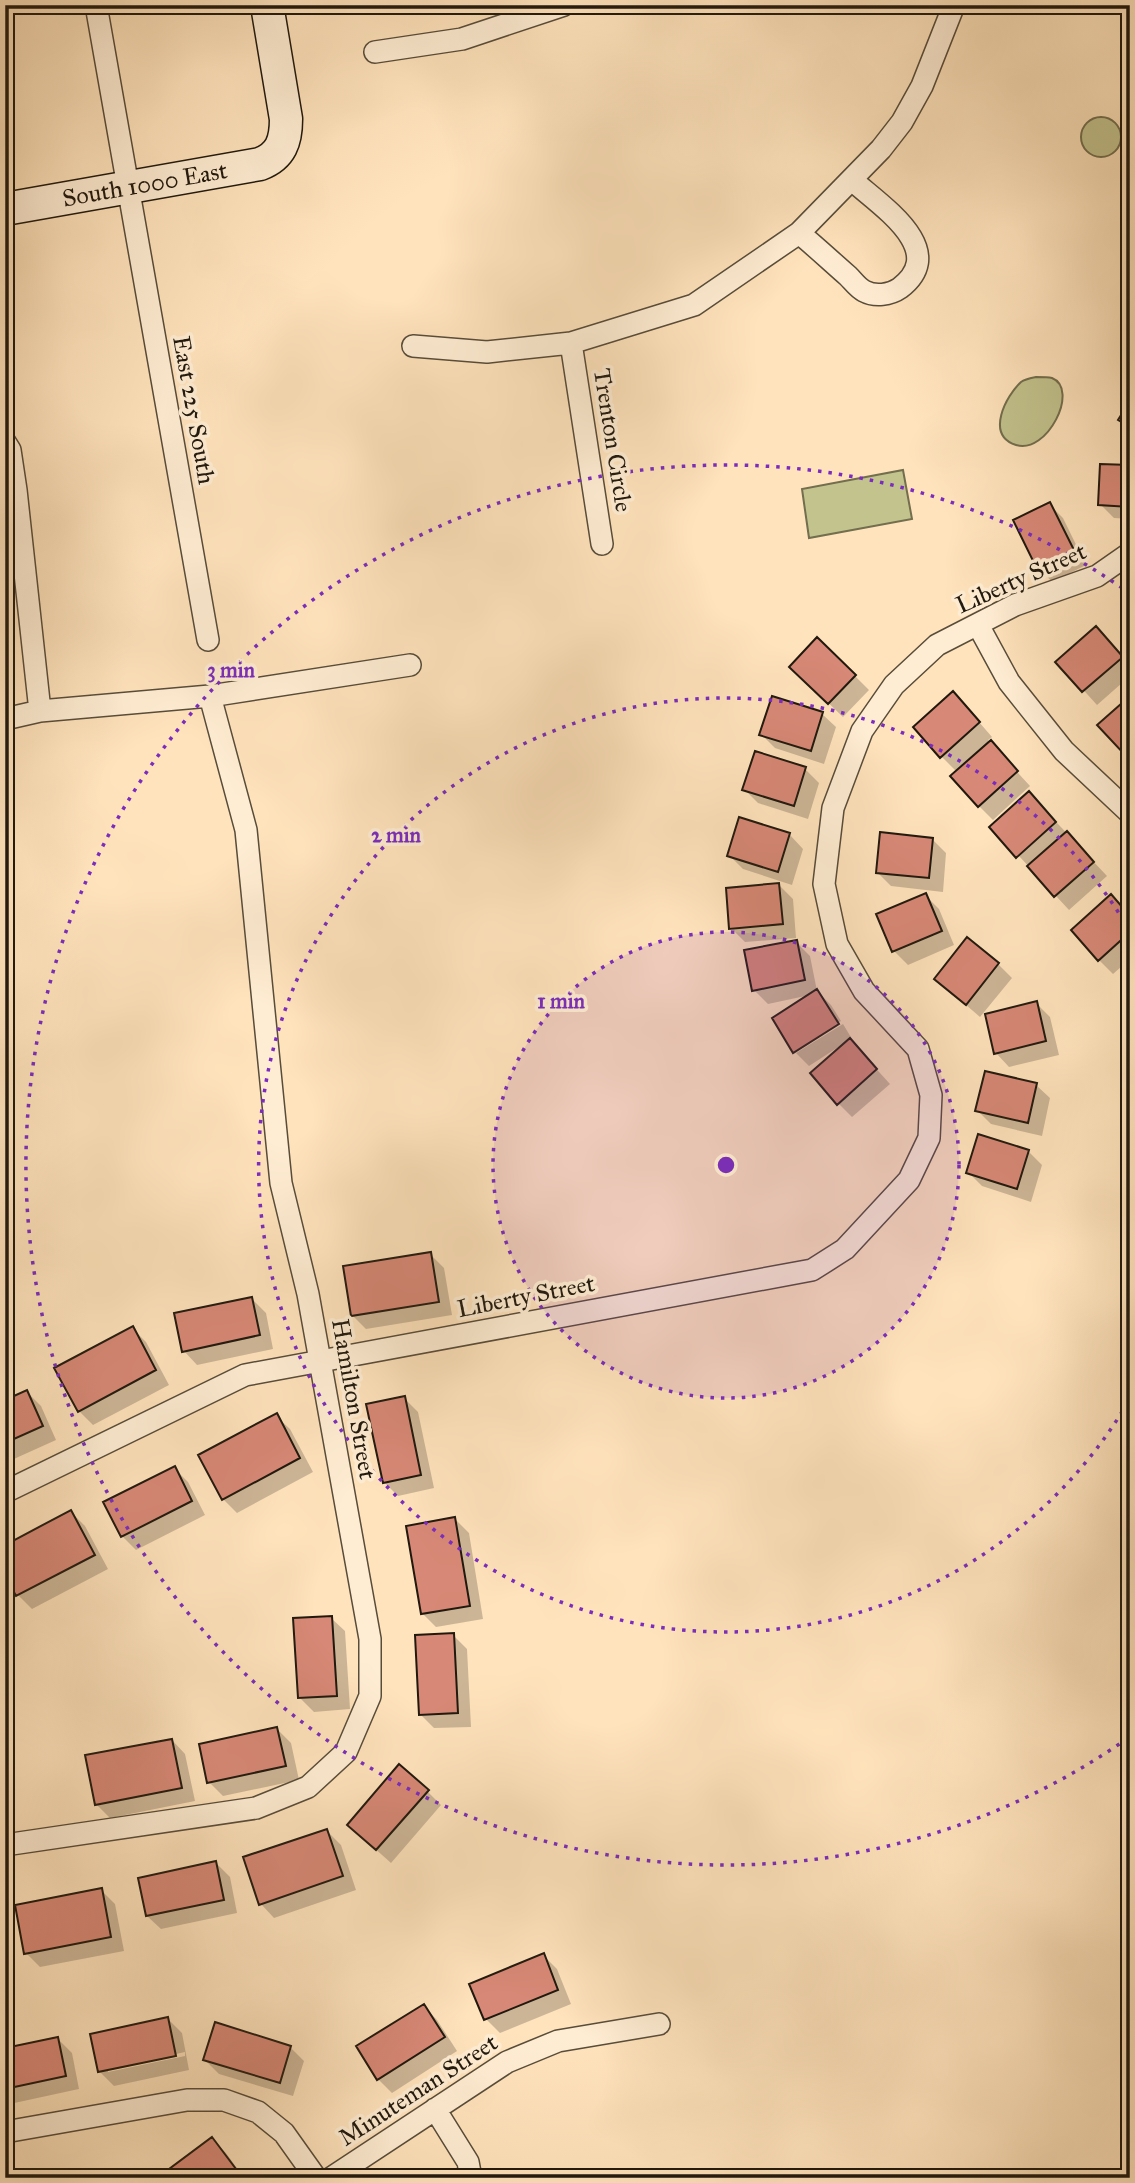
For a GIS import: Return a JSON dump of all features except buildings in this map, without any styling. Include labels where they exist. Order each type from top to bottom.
[{"type":"street","name":"East 225 South","points":[[96,5],[208,640]]},
{"type":"street","name":"South 1000 East","points":[[5,209],[128,189],[260,164],[272,159],[286,137],[286,119],[267,5]]},
{"type":"street","points":[[375,52],[462,39],[564,5]]},
{"type":"street","points":[[413,346],[487,352],[571,343],[694,305],[799,233],[881,149],[902,122],[928,74],[954,5]]},
{"type":"street","points":[[799,233],[865,292],[884,295],[896,291],[914,276],[918,261],[914,241],[906,229],[852,180]]},
{"type":"street","name":"Trenton Circle","points":[[571,343],[602,544]]},
{"type":"street","points":[[5,442],[10,450],[16,490],[40,711]]},
{"type":"street","name":"Liberty Street","points":[[5,1492],[245,1375],[812,1270],[845,1249],[909,1180],[929,1138],[932,1095],[926,1043],[864,991],[837,944],[824,884],[833,808],[862,731],[894,685],[937,645],[1015,605],[1097,576],[1130,553]]},
{"type":"street","points":[[978,625],[1009,682],[1064,751],[1130,813]]},
{"type":"street","points":[[5,719],[40,711],[211,696],[410,665]]},
{"type":"street","name":"Hamilton Street","points":[[5,1845],[257,1808],[308,1787],[346,1752],[370,1696],[370,1639],[308,1294],[281,1183],[246,830],[211,696]]},
{"type":"street","name":"Minuteman Street","points":[[331,2178],[507,2062],[558,2041],[659,2024]]},
{"type":"street","points":[[5,2132],[187,2100],[224,2100],[258,2112],[285,2133],[316,2178]]},
{"type":"street","points":[[435,2109],[468,2162],[471,2178]]},
{"type":"green space","points":[[1101,117],[1109,118],[1115,123],[1120,129],[1120,145],[1115,151],[1109,156],[1101,157],[1093,156],[1087,151],[1082,145],[1081,137],[1082,129],[1087,123],[1093,118]]},
{"type":"green space","points":[[1036,377],[1052,378],[1060,384],[1063,395],[1061,407],[1048,431],[1039,440],[1028,445],[1016,445],[1002,433],[1001,415],[1015,388],[1023,381]]},
{"type":"green space","points":[[903,470],[912,519],[809,538],[802,489]]}]
